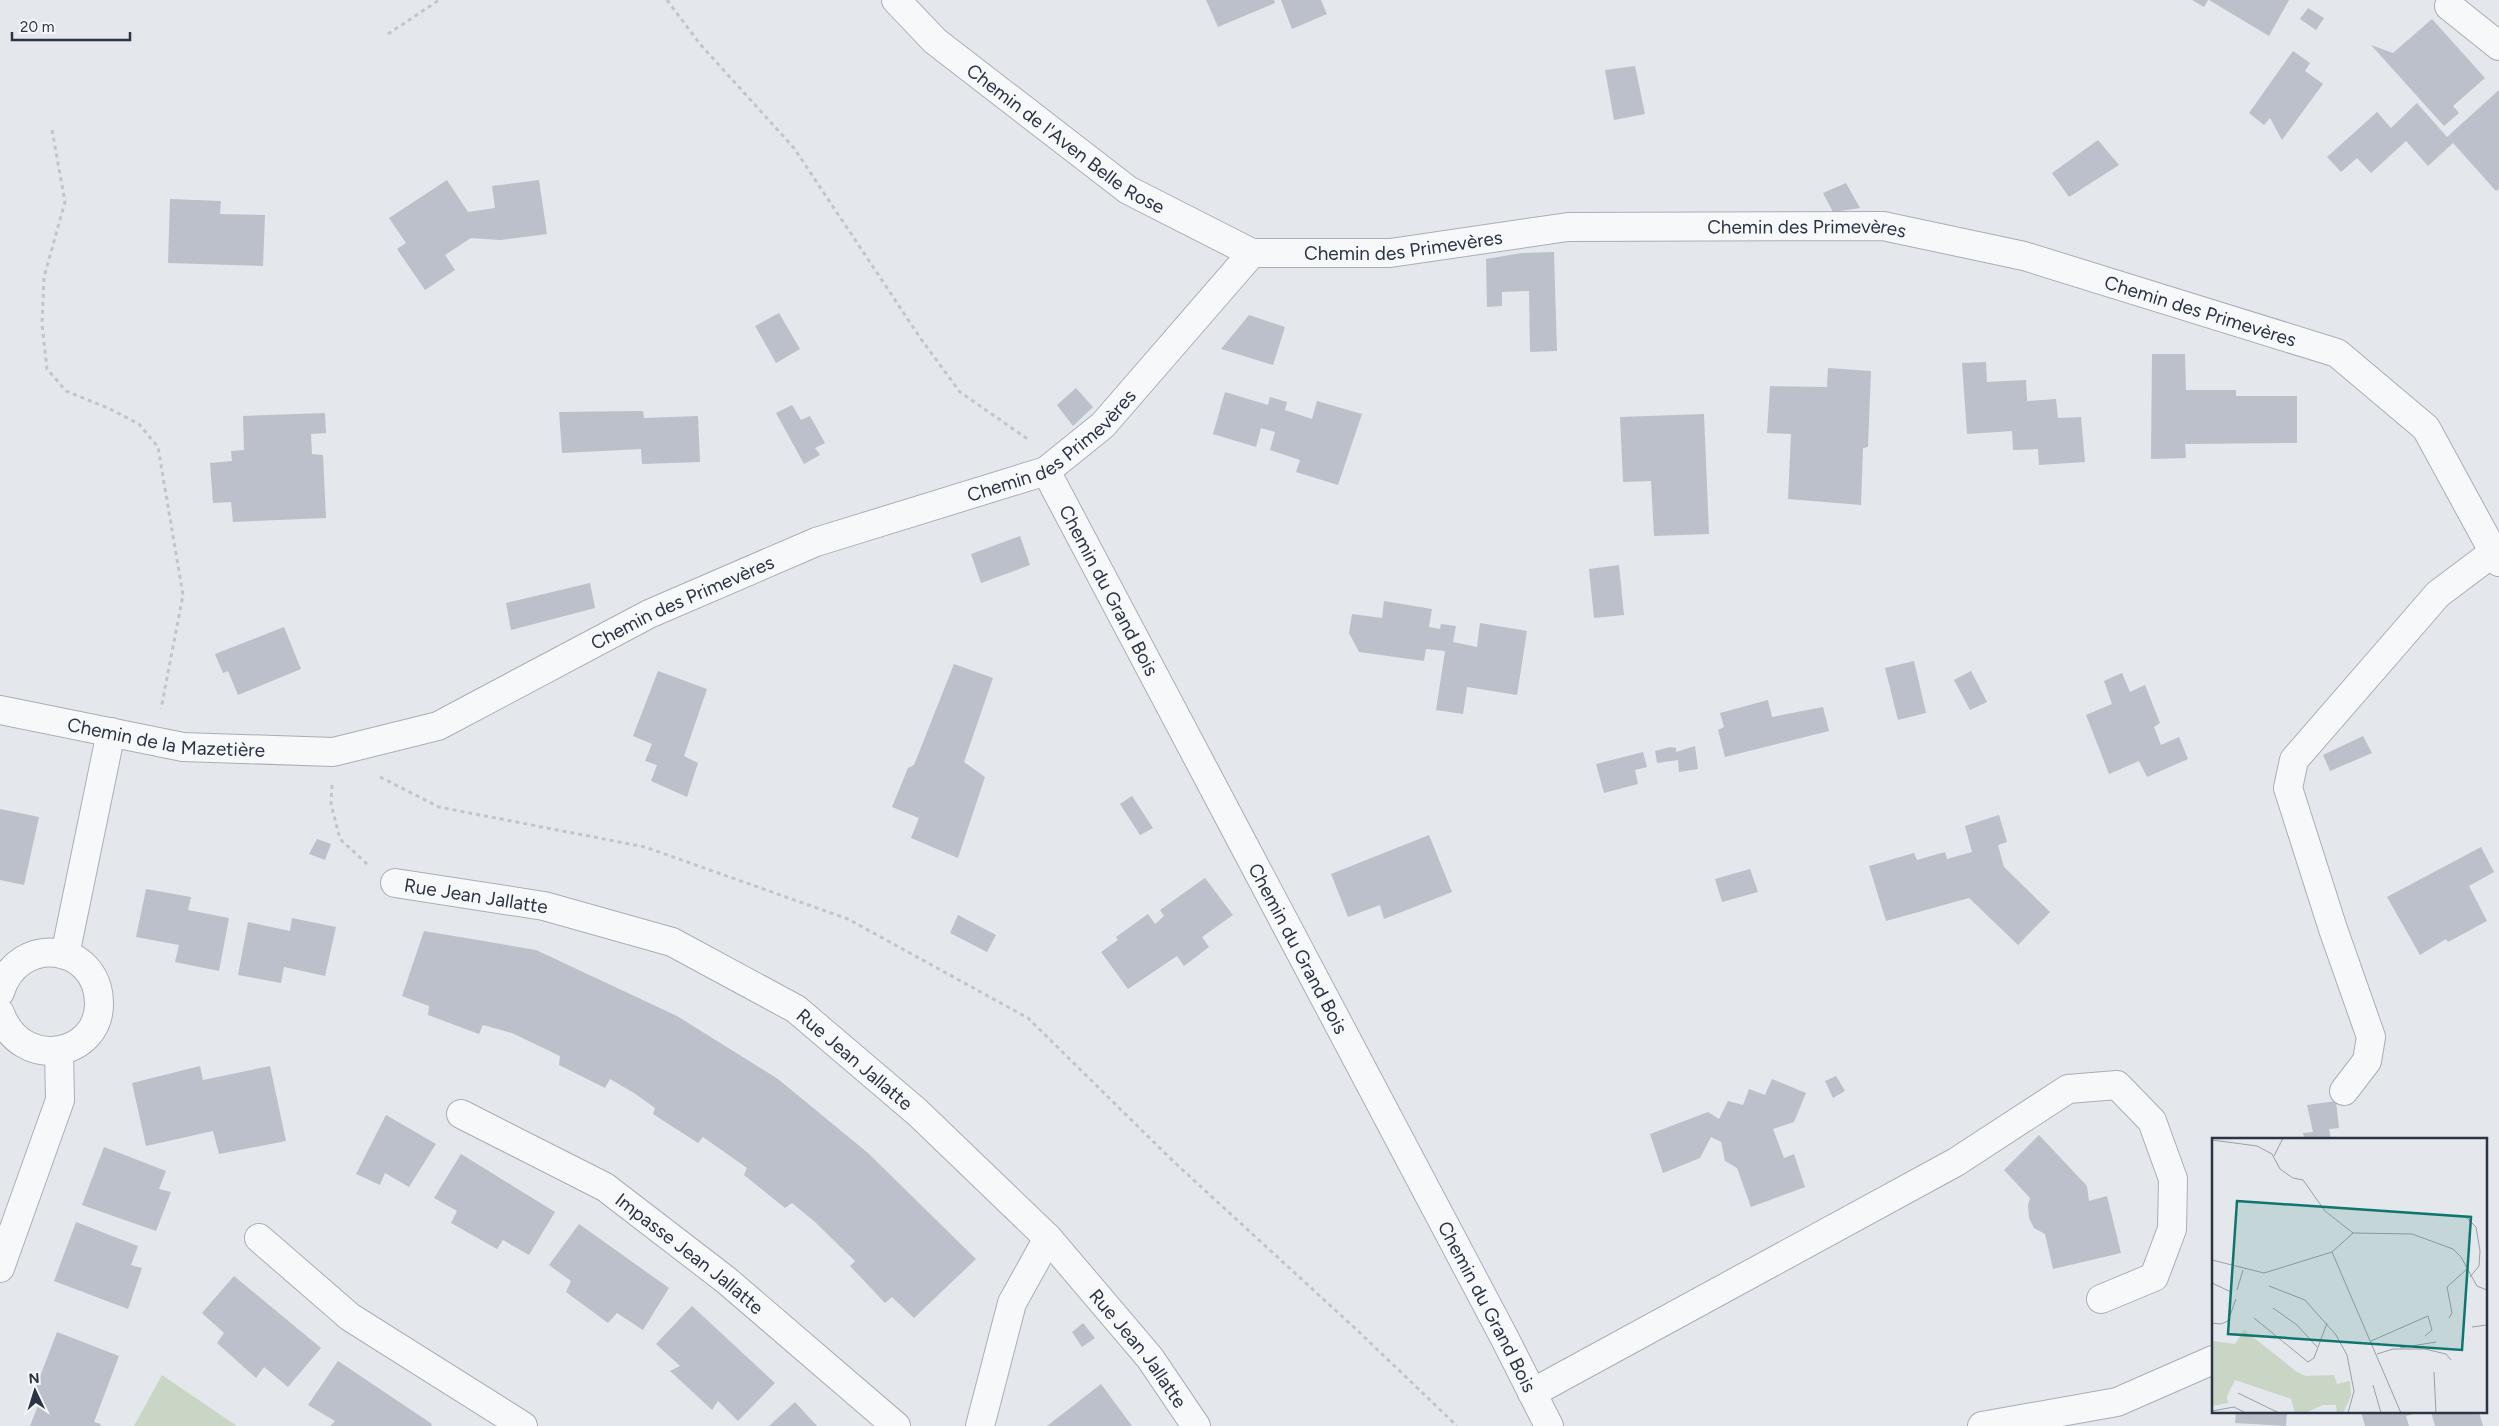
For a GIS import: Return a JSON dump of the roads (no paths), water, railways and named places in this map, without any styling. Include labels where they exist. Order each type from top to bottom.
[{"type":"street","name":"Chemin de l'Aven Belle Rose","points":[[896,0],[935,41],[1128,190],[1252,253]]},
{"type":"street","points":[[2449,6],[2499,46]]},
{"type":"street","name":"Chemin des Primevères","points":[[333,752],[438,726],[649,614],[816,542],[1046,471],[1103,425],[1252,253],[1390,253],[1568,227],[1883,226],[2024,256],[2337,353],[2426,428],[2496,557]]},
{"type":"street","name":"Chemin du Grand Bois","points":[[1046,471],[1549,1426]]},
{"type":"street","points":[[2344,1091],[2367,1061],[2371,1037],[2333,929],[2288,788],[2294,760],[2438,594],[2496,557]]},
{"type":"street","name":"Chemin de la Mazetière","points":[[0,710],[183,747],[333,752]]},
{"type":"street","points":[[65,955],[111,732]]},
{"type":"street","name":"Rue Jean Jallatte","points":[[395,883],[544,906],[672,942],[796,1009],[917,1112],[1048,1238],[1150,1358],[1196,1426]]},
{"type":"street","points":[[0,1013],[5,1026],[14,1039],[28,1048],[43,1052],[59,1051],[75,1045],[87,1035],[96,1020],[99,1005],[98,989],[91,974],[80,962],[65,955],[52,952],[24,958],[12,968],[1,983]]},
{"type":"street","points":[[0,1268],[60,1100],[59,1051]]},
{"type":"street","points":[[1532,1393],[1956,1162],[2068,1089],[2117,1085],[2152,1121],[2173,1179],[2172,1229],[2154,1278],[2101,1300]]},
{"type":"street","name":"Impasse Jean Jallatte","points":[[461,1114],[605,1187],[726,1280],[896,1426]]},
{"type":"street","points":[[259,1238],[350,1317],[523,1426]]},
{"type":"street","points":[[980,1426],[1012,1303],[1048,1238]]},
{"type":"street","points":[[1982,1426],[2117,1402],[2212,1360]]}]
